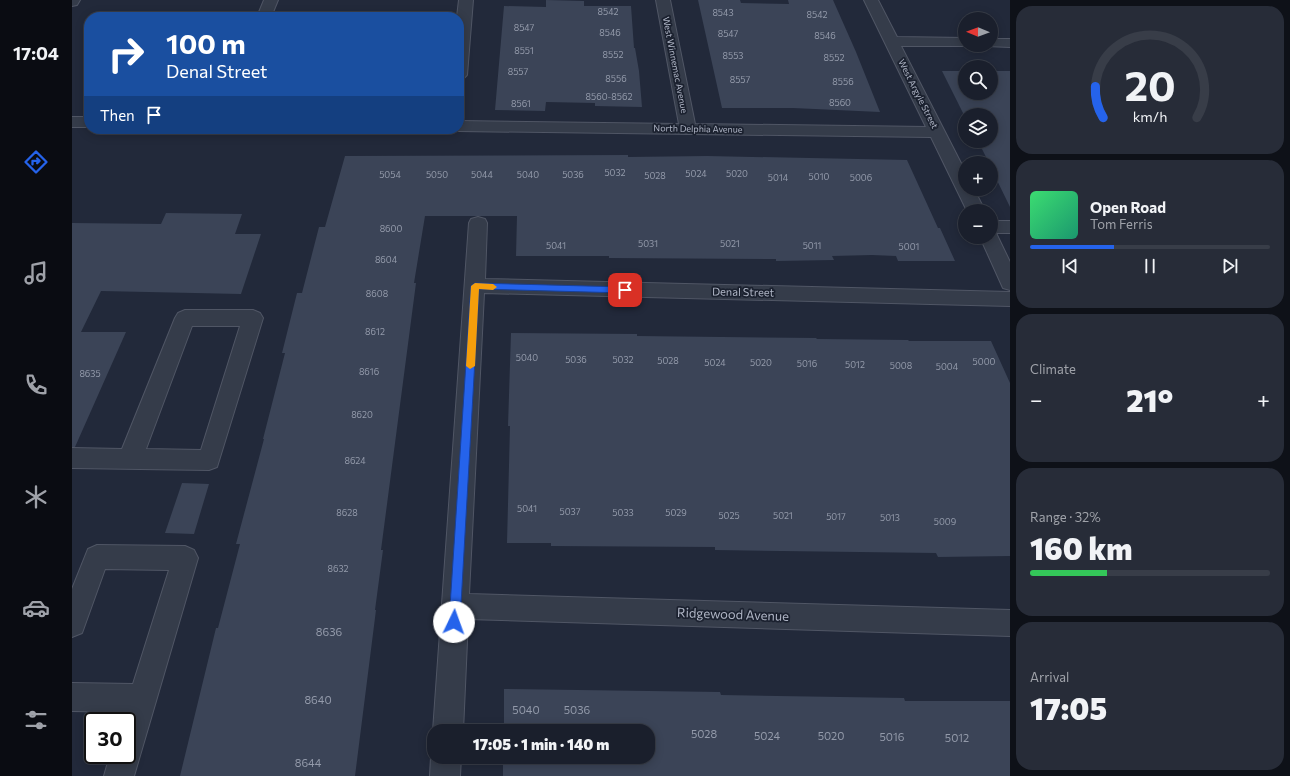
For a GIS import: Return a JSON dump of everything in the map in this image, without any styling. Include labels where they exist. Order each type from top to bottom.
[{"type":"street","points":[[266,12],[271,0]]},
{"type":"street","points":[[464,21],[466,0]]},
{"type":"street","name":"West Winnemac Avenue","points":[[663,0],[688,129]]},
{"type":"street","name":"West Argyle Street","points":[[870,0],[972,204]]},
{"type":"street","points":[[891,41],[958,42]]},
{"type":"street","points":[[998,43],[1010,43]]},
{"type":"street","points":[[72,122],[84,122]]},
{"type":"street","name":"North Delphia Avenue","points":[[464,126],[936,132]]},
{"type":"street","points":[[448,724],[478,223]]},
{"type":"street","points":[[998,227],[1010,227]]},
{"type":"street","points":[[992,244],[1010,283]]},
{"type":"street","name":"Denal Street","points":[[475,286],[1010,299]]},
{"type":"street","points":[[72,458],[130,459],[209,460],[253,318],[185,318],[130,459]]},
{"type":"street","points":[[72,624],[97,557],[185,558],[136,718]]},
{"type":"street","name":"Ridgewood Avenue","points":[[455,606],[1010,623]]},
{"type":"street","points":[[72,697],[142,698]]},
{"type":"street","points":[[119,776],[122,764]]},
{"type":"street","points":[[445,776],[446,764]]},
{"type":"building","points":[[546,0],[584,1],[584,6],[631,6],[634,48],[639,71],[642,107],[595,106],[595,103],[546,102],[545,111],[495,110],[504,6],[546,7]]},
{"type":"building","points":[[698,0],[740,0],[741,3],[789,4],[788,0],[833,0],[880,112],[793,108],[722,108]]},
{"type":"building","points":[[942,71],[958,71],[958,100],[998,100],[998,71],[1010,71],[1010,207],[998,182],[998,156],[986,156],[982,148],[998,148],[998,108],[960,108]]},
{"type":"building","points":[[628,155],[628,157],[707,156],[907,160],[955,261],[898,261],[896,256],[872,255],[832,256],[834,260],[776,261],[776,259],[516,256],[517,216],[425,216],[414,283],[416,283],[381,550],[383,550],[355,776],[180,776],[216,628],[218,628],[240,544],[236,544],[285,353],[282,353],[297,293],[302,293],[319,227],[325,227],[345,156]]},
{"type":"building","points":[[166,213],[242,214],[235,234],[261,234],[241,294],[101,291],[81,332],[126,332],[75,447],[72,447],[72,223],[161,224]]},
{"type":"building","points":[[511,333],[637,334],[637,336],[816,338],[909,341],[991,341],[1010,383],[1010,556],[938,557],[936,553],[715,550],[715,547],[551,546],[551,543],[507,543],[510,426],[508,426]]},
{"type":"building","points":[[182,483],[209,484],[194,534],[165,533]]},
{"type":"building","points":[[504,689],[720,692],[721,695],[904,698],[905,701],[1010,701],[1010,776],[503,776],[503,764],[655,764],[655,724],[504,724]]},
{"type":"slow traffic","points":[[470,366],[475,286],[493,287]]},
{"type":"route","points":[[454,622],[475,286],[625,290]]}]
